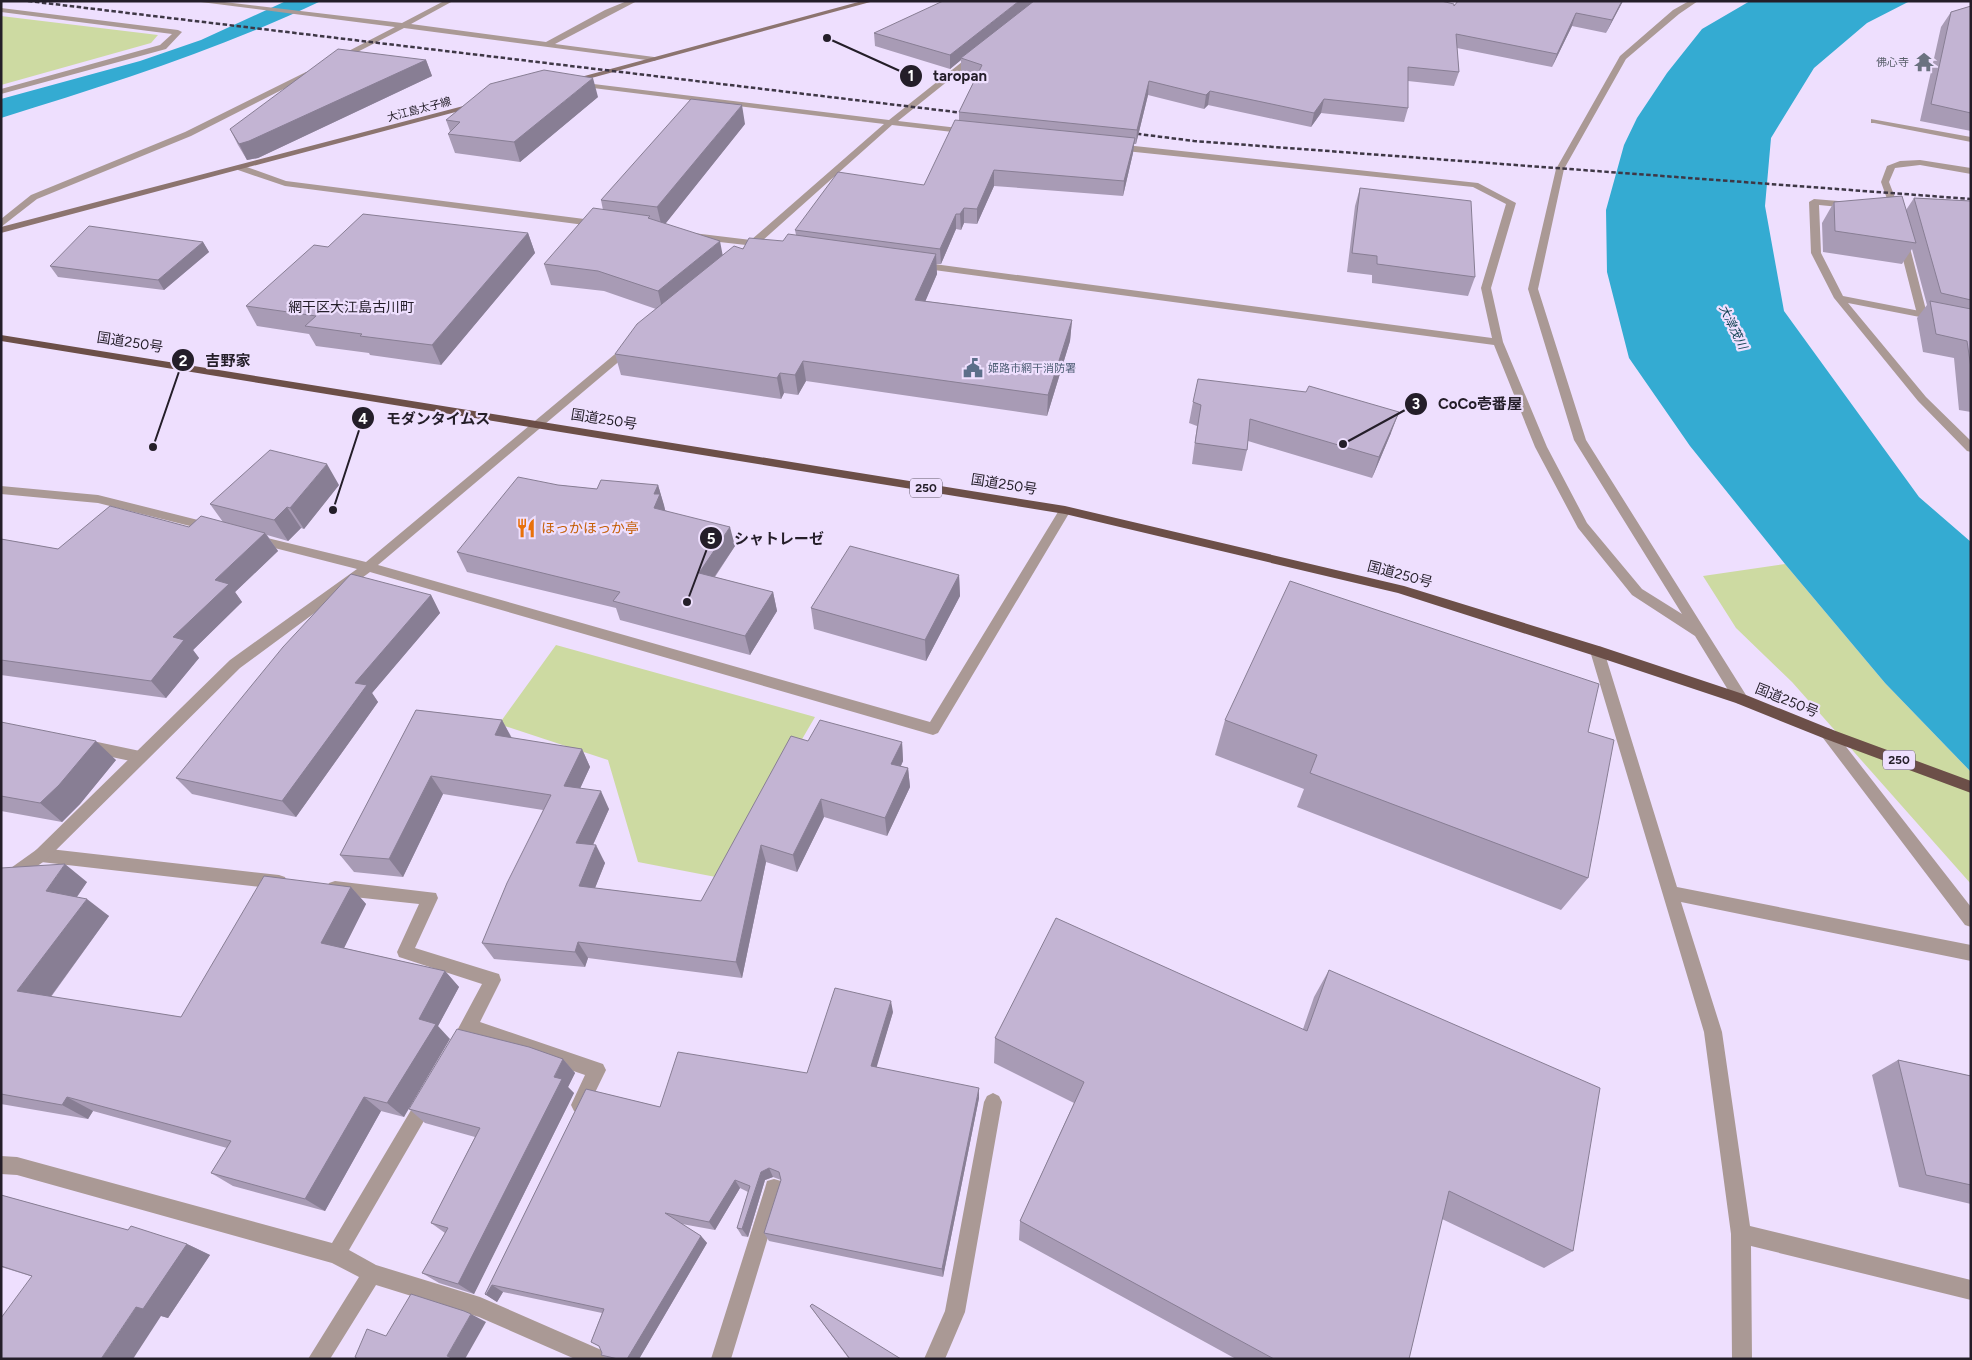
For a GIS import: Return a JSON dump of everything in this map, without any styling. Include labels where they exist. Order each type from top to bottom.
[{"type":"highway","name":"国道250号","points":[[1,338],[1065,510],[1399,589],[1597,651],[1741,699],[1828,734],[1971,787]]},
{"type":"main road","points":[[557,85],[871,1]]},
{"type":"main road","name":"大江島太子線","points":[[1,230],[480,105]]},
{"type":"street","points":[[196,1],[306,16],[406,26],[654,59]]},
{"type":"street","points":[[258,8],[276,1]]},
{"type":"street","points":[[328,64],[406,26],[450,1]]},
{"type":"street","points":[[548,44],[608,12],[634,1]]},
{"type":"street","points":[[1695,1],[1676,12],[1623,58],[1560,169],[1533,290],[1580,440],[1741,699]]},
{"type":"street","points":[[1,10],[178,32],[163,47],[1,92]]},
{"type":"street","points":[[739,256],[759,244],[890,123],[985,48]]},
{"type":"street","points":[[1,224],[34,197],[188,134],[320,69]]},
{"type":"street","points":[[566,82],[979,133]]},
{"type":"street","points":[[1874,121],[1971,140]]},
{"type":"street","points":[[1108,146],[1475,185],[1511,203],[1486,288],[1498,342],[1541,447],[1582,525],[1637,592],[1702,634]]},
{"type":"street","points":[[1922,314],[1896,214],[1885,182],[1891,166],[1900,163],[1917,162],[1971,171]]},
{"type":"street","points":[[241,168],[285,183],[608,225]]},
{"type":"street","points":[[1859,205],[1814,202],[1816,254],[1839,298],[1922,399],[1971,448]]},
{"type":"street","points":[[686,235],[759,244]]},
{"type":"street","points":[[913,265],[1498,342]]},
{"type":"street","points":[[1839,298],[1971,324]]},
{"type":"street","points":[[1,884],[41,855],[235,664],[368,568],[536,424],[642,337]]},
{"type":"street","points":[[1,490],[98,499],[223,531]]},
{"type":"street","points":[[243,536],[368,568],[933,729],[1065,510]]},
{"type":"street","points":[[1597,651],[1713,1032],[1741,1234],[1742,1359]]},
{"type":"street","points":[[1828,734],[1971,920]]},
{"type":"street","points":[[75,744],[140,757]]},
{"type":"street","points":[[41,855],[294,883]]},
{"type":"street","points":[[323,886],[430,898],[405,952],[493,980],[449,1061]]},
{"type":"street","points":[[1671,893],[1971,953]]},
{"type":"street","points":[[469,1027],[597,1070],[571,1123]]},
{"type":"street","points":[[336,1254],[435,1086]]},
{"type":"street","points":[[934,1359],[955,1312],[993,1102]]},
{"type":"street","points":[[1,1165],[26,1169],[336,1254],[372,1274],[480,1307],[599,1359]]},
{"type":"street","points":[[721,1359],[774,1188]]},
{"type":"street","points":[[1741,1234],[1971,1290]]},
{"type":"street","points":[[318,1359],[372,1274]]},
{"type":"street","points":[[480,1307],[488,1290]]},
{"type":"green space","points":[[1,16],[158,35],[151,43],[1,85]]},
{"type":"green space","points":[[1785,564],[1885,683],[1971,772],[1971,884],[1792,682],[1736,628],[1703,576]]},
{"type":"green space","points":[[556,645],[815,717],[721,878],[638,862],[608,760],[499,724]]},
{"type":"water","points":[[286,1],[321,1],[203,51],[1,118],[1,99],[140,61],[201,40]]},
{"type":"water","name":"大津茂川","points":[[1750,1],[1910,1],[1867,23],[1814,68],[1771,138],[1765,206],[1784,311],[1919,497],[1971,542],[1971,772],[1885,683],[1785,564],[1690,446],[1629,358],[1607,272],[1606,210],[1624,145],[1637,118],[1667,73],[1702,29]]},
{"type":"building","points":[[943,1],[1019,1],[950,55],[874,33]]},
{"type":"building","points":[[1034,1],[1441,1],[1454,4],[1454,6],[1458,1],[1622,1],[1612,20],[1576,13],[1557,54],[1456,34],[1459,72],[1408,67],[1408,108],[1324,99],[1314,113],[1210,91],[1206,95],[1149,81],[1137,130],[959,112],[982,65],[961,58]]},
{"type":"building","points":[[1971,6],[1971,113],[1931,104],[1951,12]]},
{"type":"building","points":[[338,49],[426,60],[239,144],[230,129]]},
{"type":"building","points":[[544,70],[593,78],[514,142],[448,134],[460,122],[446,120],[490,84]]},
{"type":"building","points":[[691,99],[742,105],[657,207],[601,200]]},
{"type":"building","points":[[955,120],[1135,138],[1124,181],[994,170],[977,209],[964,208],[960,214],[956,214],[940,249],[795,230],[838,172],[924,185]]},
{"type":"building","points":[[1360,188],[1471,201],[1475,277],[1377,264],[1377,256],[1352,253]]},
{"type":"building","points":[[1902,196],[1916,243],[1835,231],[1834,202]]},
{"type":"building","points":[[1914,198],[1971,201],[1971,300],[1941,293]]},
{"type":"building","points":[[593,208],[650,216],[648,218],[720,241],[658,291],[598,271],[544,264]]},
{"type":"building","points":[[363,214],[528,233],[432,345],[360,336],[362,334],[305,326],[316,316],[246,306],[314,245],[328,247]]},
{"type":"building","points":[[89,226],[203,242],[158,280],[50,266]]},
{"type":"building","points":[[788,234],[936,254],[915,300],[1072,320],[1048,395],[803,361],[795,375],[780,373],[777,378],[615,354],[637,324],[734,246],[743,249],[749,238],[783,241]]},
{"type":"building","points":[[1930,301],[1971,309],[1971,368],[1967,341],[1936,334]]},
{"type":"building","points":[[1198,379],[1306,392],[1309,386],[1399,412],[1379,457],[1250,419],[1247,450],[1195,443],[1201,405],[1193,402]]},
{"type":"building","points":[[270,450],[327,464],[290,508],[287,507],[274,520],[210,504]]},
{"type":"building","points":[[518,477],[558,485],[597,489],[601,480],[658,485],[654,494],[660,494],[654,508],[730,527],[699,573],[773,592],[745,636],[613,601],[620,592],[457,552]]},
{"type":"building","points":[[110,506],[189,527],[201,516],[265,533],[215,580],[229,584],[173,637],[184,640],[151,681],[1,660],[1,539],[58,549]]},
{"type":"building","points":[[850,546],[959,575],[925,640],[811,608]]},
{"type":"building","points":[[351,574],[431,595],[355,683],[367,685],[282,801],[176,778],[283,647]]},
{"type":"building","points":[[1290,581],[1599,684],[1588,732],[1614,740],[1588,878],[1310,773],[1317,755],[1225,720]]},
{"type":"building","points":[[416,710],[502,720],[495,735],[582,749],[564,786],[601,791],[576,843],[596,845],[579,886],[701,901],[791,736],[808,741],[820,720],[902,742],[891,764],[908,768],[885,818],[821,799],[793,855],[761,845],[736,962],[578,942],[575,952],[482,943],[507,883],[551,795],[431,776],[389,859],[340,855]]},
{"type":"building","points":[[1,722],[96,741],[59,785],[40,803],[1,796]]},
{"type":"building","points":[[65,864],[46,891],[87,899],[17,991],[181,1017],[264,876],[351,887],[321,943],[445,971],[419,1019],[436,1024],[387,1103],[364,1097],[305,1199],[211,1173],[231,1141],[67,1097],[62,1105],[1,1094],[1,868]]},
{"type":"building","points":[[1056,918],[1307,1031],[1329,970],[1600,1088],[1573,1251],[1449,1191],[1409,1359],[1274,1359],[1020,1221],[1084,1082],[995,1038]]},
{"type":"building","points":[[835,988],[891,1001],[871,1066],[979,1088],[942,1269],[764,1233],[781,1180],[779,1172],[769,1168],[761,1172],[742,1229],[737,1228],[750,1186],[735,1180],[709,1222],[665,1213],[701,1236],[627,1359],[601,1355],[599,1346],[591,1342],[604,1309],[492,1285],[485,1294],[586,1089],[660,1107],[678,1052],[807,1073]]},
{"type":"building","points":[[457,1029],[529,1047],[563,1059],[554,1077],[562,1079],[458,1284],[422,1273],[448,1228],[431,1223],[480,1128],[409,1109]]},
{"type":"building","points":[[1898,1060],[1971,1076],[1971,1185],[1926,1175]]},
{"type":"building","points":[[1,1195],[128,1230],[131,1226],[187,1244],[143,1309],[136,1307],[101,1359],[1,1359],[1,1318],[32,1276],[1,1266]]},
{"type":"building","points":[[411,1294],[471,1314],[447,1356],[454,1359],[358,1359],[355,1357],[367,1329],[386,1336]]},
{"type":"building","points":[[812,1304],[901,1359],[850,1359],[810,1306]]},
{"type":"railway","points":[[28,1],[972,114]]},
{"type":"railway","points":[[1123,132],[1194,141],[1971,199]]},
{"type":"place","name":"taropan","points":[[827,38]]},
{"type":"place","name":"佛心寺","points":[[1924,62]]},
{"type":"place","name":"姫路市網干消防署","points":[[973,368]]},
{"type":"place","name":"CoCo壱番屋","points":[[1343,444]]},
{"type":"place","name":"吉野家","points":[[153,447]]},
{"type":"place","name":"モダンタイムス","points":[[333,510]]},
{"type":"place","name":"ほっかほっか亭","points":[[526,528]]},
{"type":"place","name":"シャトレーゼ","points":[[687,602]]},
{"type":"district","name":"網干区大江島古川町","points":[[351,307]]}]
